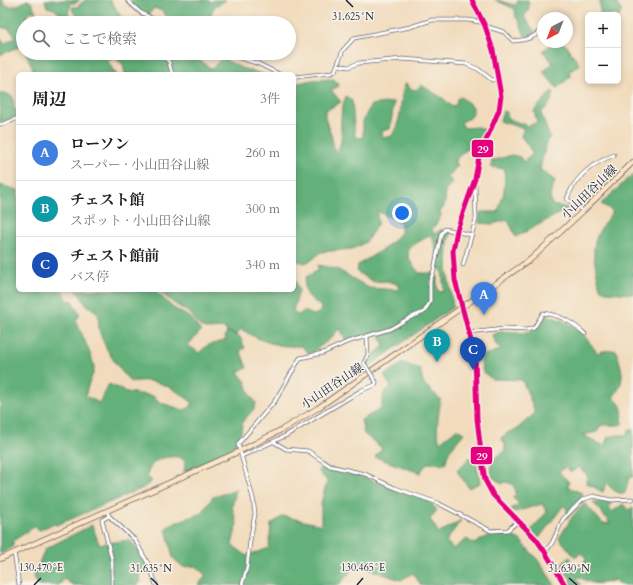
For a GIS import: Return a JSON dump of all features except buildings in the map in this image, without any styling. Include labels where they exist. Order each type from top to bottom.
[{"type":"main road","points":[[472,0],[485,26],[494,50],[499,79],[500,105],[479,157],[475,179],[457,230],[453,251],[453,269],[475,356],[477,419],[485,480],[493,495],[545,552],[565,585]]},
{"type":"main road","name":"小山田谷山線","points":[[0,559],[240,451],[318,408],[531,259],[583,212],[633,162]]},
{"type":"street","points":[[127,0],[146,16]]},
{"type":"street","points":[[296,77],[331,73],[335,71],[343,50],[350,41],[357,37],[439,19],[480,22],[485,26],[504,32],[513,41],[537,34]]},
{"type":"street","points":[[338,65],[348,67],[360,63],[403,59],[466,64],[478,69],[492,80],[499,79]]},
{"type":"street","points":[[167,60],[172,72]]},
{"type":"street","points":[[247,60],[275,72]]},
{"type":"street","points":[[0,124],[4,124],[16,119]]},
{"type":"street","points":[[583,212],[567,199],[569,194],[583,173],[600,160],[614,155]]},
{"type":"street","points":[[463,265],[476,219],[475,179]]},
{"type":"street","points":[[242,585],[248,566],[250,541],[255,514],[253,498],[238,444],[275,400],[300,358],[323,353],[390,329],[426,310],[430,302],[430,282],[434,270],[441,234],[445,229],[457,230],[472,235]]},
{"type":"street","points":[[469,333],[504,329],[526,330],[534,328],[544,313],[551,314],[571,322],[585,334]]},
{"type":"street","points":[[242,456],[274,442],[326,413],[362,390],[375,385],[376,382],[364,363],[368,354],[367,336]]},
{"type":"street","points":[[274,442],[286,449],[308,451],[330,466],[365,474],[394,488],[438,502],[491,531],[508,530],[518,521]]},
{"type":"street","points":[[545,552],[552,543],[562,519],[582,500],[593,496],[611,500],[633,499]]},
{"type":"street","points":[[107,511],[109,516],[135,540],[152,569],[156,585]]},
{"type":"street","points":[[109,516],[102,520],[112,560],[112,585]]},
{"type":"street","points":[[14,552],[19,585]]},
{"type":"green space","points":[[0,0],[4,0],[2,3],[8,6],[18,5],[27,0],[31,2],[36,12],[31,11],[27,16],[16,16],[16,37],[9,29],[0,27]]},
{"type":"green space","points":[[45,0],[80,0],[76,3],[71,3],[68,13],[70,16],[58,16],[60,14],[54,9],[47,7]]},
{"type":"green space","points":[[85,0],[110,0],[121,16],[77,16],[73,12],[72,7],[77,7]]},
{"type":"green space","points":[[131,0],[209,0],[211,2],[214,0],[226,0],[214,7],[210,16],[166,16],[162,11],[154,8],[150,13],[150,16],[144,16],[129,5]]},
{"type":"green space","points":[[495,0],[509,4],[517,4],[518,0],[528,0],[529,5],[527,13],[524,17],[536,33],[525,36],[519,21],[516,18],[515,9]]},
{"type":"green space","points":[[600,0],[621,0],[616,4],[622,11],[621,13],[600,12]]},
{"type":"green space","points":[[0,37],[4,44],[16,37],[16,48],[0,55]]},
{"type":"green space","points":[[546,48],[568,48],[580,65],[570,71],[569,74],[571,76],[557,88],[543,72],[553,63],[543,51]]},
{"type":"green space","points":[[29,60],[109,60],[108,61],[114,72],[34,72]]},
{"type":"green space","points":[[117,60],[199,60],[212,69],[220,60],[226,60],[241,68],[256,72],[125,72],[123,64]]},
{"type":"green space","points":[[334,79],[339,86],[331,90],[341,102],[325,111],[325,118],[331,134],[335,153],[341,141],[341,113],[346,96],[352,101],[355,137],[363,138],[363,121],[371,105],[394,102],[390,129],[382,131],[383,138],[392,136],[397,125],[401,110],[403,91],[406,83],[411,89],[416,90],[421,85],[444,99],[452,107],[457,103],[457,99],[461,97],[473,107],[473,113],[470,118],[461,122],[464,128],[478,127],[487,131],[457,158],[455,163],[458,165],[448,177],[452,182],[445,191],[444,207],[440,211],[441,216],[432,230],[434,234],[442,229],[437,254],[433,239],[429,236],[411,247],[408,255],[419,273],[434,273],[429,286],[432,287],[437,275],[437,287],[439,292],[444,291],[442,270],[437,268],[441,237],[444,232],[451,231],[448,244],[447,269],[453,307],[368,367],[365,363],[384,346],[379,332],[346,341],[340,328],[329,340],[310,354],[301,346],[277,345],[255,337],[241,329],[236,335],[226,331],[225,328],[205,329],[199,325],[191,314],[172,302],[161,292],[296,292],[296,283],[299,291],[293,311],[298,315],[304,311],[314,315],[320,312],[321,307],[313,301],[306,291],[305,282],[306,277],[318,270],[318,265],[337,269],[369,288],[399,290],[397,284],[387,281],[374,282],[357,272],[358,265],[385,248],[401,233],[401,223],[377,211],[378,223],[366,242],[352,249],[321,252],[312,260],[305,263],[296,261],[296,84],[312,80]]},
{"type":"green space","points":[[552,91],[554,93],[549,105],[541,113],[550,138],[547,140],[540,169],[555,181],[550,195],[552,205],[569,208],[516,237],[508,220],[492,224],[479,223],[480,212],[498,212],[504,192],[505,169],[491,167],[492,161],[512,155],[520,157],[523,162],[532,155],[532,152],[521,136],[524,129],[500,121],[503,111],[507,112],[507,118],[528,126],[537,122],[534,111]]},
{"type":"green space","points":[[0,93],[5,93],[13,97],[16,117],[7,122],[0,122]]},
{"type":"green space","points":[[633,174],[633,294],[606,292],[600,288],[595,264],[594,247],[599,231],[613,211],[601,204]]},
{"type":"green space","points":[[0,185],[16,189],[16,292],[64,292],[68,301],[72,300],[80,315],[76,320],[94,366],[86,396],[99,403],[109,384],[127,392],[153,396],[161,403],[184,410],[189,408],[193,403],[172,388],[157,382],[131,382],[117,365],[104,343],[99,329],[98,313],[86,304],[77,292],[157,292],[172,307],[189,317],[201,331],[188,345],[199,353],[206,346],[226,340],[225,336],[227,332],[240,337],[245,348],[240,350],[247,368],[238,372],[246,382],[250,395],[256,403],[254,409],[243,421],[238,447],[184,472],[185,462],[180,457],[159,459],[152,465],[147,476],[152,481],[143,488],[57,525],[52,524],[40,530],[34,527],[13,541],[13,547],[0,554]]},
{"type":"green space","points":[[547,315],[576,329],[587,339],[597,353],[616,350],[622,380],[613,397],[622,409],[622,424],[603,425],[600,426],[597,432],[583,435],[604,446],[608,437],[626,435],[630,430],[633,430],[633,477],[629,477],[625,493],[617,492],[606,483],[603,492],[586,483],[587,473],[583,472],[580,467],[571,472],[565,467],[559,472],[569,482],[568,487],[582,493],[584,501],[567,518],[567,510],[564,505],[539,538],[531,530],[547,512],[542,504],[515,512],[511,509],[519,504],[513,498],[516,494],[512,484],[505,482],[502,484],[491,476],[492,461],[498,455],[505,452],[505,443],[501,438],[509,432],[517,429],[534,414],[534,409],[522,380],[492,379],[483,372],[481,362],[484,355],[501,350],[494,342],[492,335],[502,331],[528,333],[534,330]]},
{"type":"green space","points":[[403,363],[420,369],[423,383],[440,399],[437,431],[440,442],[457,429],[464,433],[449,451],[445,464],[427,463],[420,473],[375,457],[382,448],[364,434],[361,420],[381,409],[384,393],[391,387],[384,375]]},
{"type":"green space","points":[[469,458],[476,459],[480,483],[469,488],[457,471]]},
{"type":"green space","points":[[322,466],[360,476],[407,494],[429,500],[437,510],[430,519],[439,533],[461,520],[446,541],[453,549],[467,539],[474,544],[491,534],[505,535],[519,539],[537,559],[555,585],[421,585],[413,573],[401,580],[356,565],[339,585],[198,585],[206,576],[196,566],[183,567],[173,558],[166,528],[179,521],[202,513],[213,497],[236,490],[232,507],[237,524],[232,545],[247,556],[269,548],[271,524],[283,516],[321,525],[321,503],[327,481],[318,471]]},
{"type":"green space","points":[[605,501],[612,503],[608,507],[612,512],[623,504],[628,510],[633,507],[633,585],[620,585],[615,580],[604,583],[589,582],[579,577],[577,579],[581,585],[569,585],[571,579],[560,567],[569,557],[572,559],[568,563],[574,570],[583,566],[586,557],[580,553],[575,557],[559,538],[573,516],[585,503],[603,524],[610,523],[593,502]]},
{"type":"green space","points":[[92,525],[99,544],[130,540],[149,564],[139,572],[141,582],[137,585],[73,585],[64,579],[59,585],[38,585],[33,577],[45,549]]},
{"type":"transit line","name":"29","points":[[472,0],[485,26],[493,50],[501,96],[499,110],[479,157],[475,179],[457,230],[453,251],[455,280],[475,356],[477,419],[483,468],[485,480],[493,495],[536,539],[565,585]]},
{"type":"place","name":"ローソン","points":[[484,315]]},
{"type":"place","name":"チェスト館","points":[[437,362]]},
{"type":"place","name":"チェスト館前","points":[[473,370]]}]
